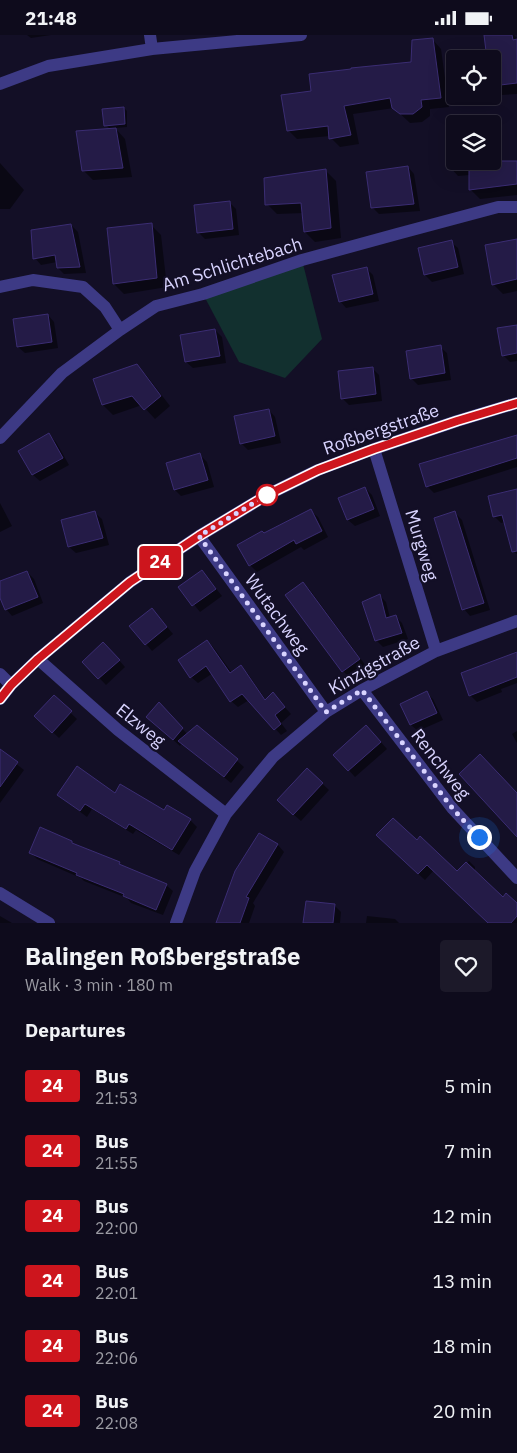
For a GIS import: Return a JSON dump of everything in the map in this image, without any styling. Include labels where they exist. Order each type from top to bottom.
[{"type":"street","points":[[150,35],[152,49]]},
{"type":"street","points":[[0,84],[48,66],[152,49],[300,35]]},
{"type":"street","name":"Am Schlichtebach","points":[[0,438],[62,373],[156,306],[203,294],[302,260],[498,207],[517,207]]},
{"type":"street","points":[[0,287],[33,280],[83,287],[105,307],[120,330]]},
{"type":"street","name":"Roßbergstraße","points":[[0,699],[11,685],[38,659],[130,582],[199,536],[267,495],[318,470],[374,449],[517,403]]},
{"type":"street","name":"Murgweg","points":[[374,449],[436,651]]},
{"type":"street","name":"Wutachweg","points":[[199,536],[326,712]]},
{"type":"street","name":"Kinzigstraße","points":[[176,923],[195,871],[226,814],[273,757],[326,712],[362,690],[436,651],[517,621]]},
{"type":"street","name":"Elzweg","points":[[38,659],[118,730],[226,814]]},
{"type":"street","points":[[0,674],[11,685]]},
{"type":"street","name":"Renchweg","points":[[362,690],[453,809],[517,878]]},
{"type":"street","points":[[0,893],[49,923]]},
{"type":"green space","points":[[302,260],[322,339],[285,378],[239,362],[203,294]]},
{"type":"building","points":[[484,35],[512,35],[513,40],[517,39],[517,83],[501,85],[501,50],[486,50]]},
{"type":"building","points":[[433,38],[441,98],[421,100],[422,107],[413,114],[400,114],[392,108],[390,98],[344,106],[351,135],[329,139],[328,126],[287,131],[281,95],[311,91],[309,74],[411,62],[412,40]]},
{"type":"building","points":[[124,107],[125,124],[104,126],[102,109]]},
{"type":"building","points":[[116,128],[123,168],[82,171],[76,131]]},
{"type":"building","points":[[501,161],[517,161],[517,184],[469,190],[469,170],[501,170]]},
{"type":"building","points":[[408,166],[414,204],[371,208],[366,172]]},
{"type":"building","points":[[326,169],[331,228],[304,232],[301,203],[265,205],[264,178]]},
{"type":"building","points":[[230,201],[233,229],[197,233],[194,205]]},
{"type":"building","points":[[152,223],[157,278],[113,284],[107,228]]},
{"type":"building","points":[[71,224],[80,267],[57,268],[55,255],[33,259],[31,230]]},
{"type":"building","points":[[517,239],[517,279],[492,285],[485,245]]},
{"type":"building","points":[[452,240],[458,267],[424,275],[418,248]]},
{"type":"building","points":[[367,267],[373,294],[339,302],[332,275]]},
{"type":"building","points":[[48,314],[52,342],[17,347],[13,319]]},
{"type":"building","points":[[517,325],[517,353],[502,356],[497,328]]},
{"type":"building","points":[[215,329],[220,356],[185,362],[180,335]]},
{"type":"building","points":[[441,345],[445,373],[410,379],[406,351]]},
{"type":"building","points":[[137,364],[161,396],[144,410],[132,396],[102,405],[93,379]]},
{"type":"building","points":[[373,367],[376,394],[341,399],[338,371]]},
{"type":"building","points":[[269,409],[275,436],[240,444],[234,416]]},
{"type":"building","points":[[49,433],[63,458],[32,475],[18,451]]},
{"type":"building","points":[[517,435],[517,458],[426,487],[419,464]]},
{"type":"building","points":[[200,453],[208,480],[174,490],[166,463]]},
{"type":"building","points":[[365,487],[374,509],[347,520],[338,498]]},
{"type":"building","points":[[517,489],[517,551],[512,552],[502,515],[493,517],[488,496]]},
{"type":"building","points":[[311,509],[322,531],[296,544],[294,540],[249,566],[237,545],[262,531],[264,533]]},
{"type":"building","points":[[95,511],[103,538],[68,547],[61,520]]},
{"type":"building","points":[[455,511],[484,603],[462,610],[434,518]]},
{"type":"building","points":[[202,570],[216,589],[192,606],[178,587]]},
{"type":"building","points":[[27,571],[38,597],[5,610],[0,598],[0,581]]},
{"type":"building","points":[[303,582],[360,659],[342,672],[285,595]]},
{"type":"building","points":[[380,594],[386,618],[396,615],[402,633],[375,641],[362,602]]},
{"type":"building","points":[[152,608],[167,627],[145,645],[129,626]]},
{"type":"building","points":[[207,640],[230,673],[241,665],[265,700],[273,692],[285,707],[275,715],[281,724],[274,730],[242,694],[230,702],[206,666],[190,678],[178,660]]},
{"type":"building","points":[[103,642],[120,660],[98,679],[82,662]]},
{"type":"building","points":[[517,652],[517,677],[469,696],[461,673]]},
{"type":"building","points":[[427,691],[437,713],[410,725],[400,704]]},
{"type":"building","points":[[54,695],[72,711],[52,733],[34,716]]},
{"type":"building","points":[[159,702],[183,728],[173,740],[146,717]]},
{"type":"building","points":[[197,725],[238,759],[224,777],[178,741]]},
{"type":"building","points":[[366,725],[381,742],[348,771],[333,755]]},
{"type":"building","points":[[0,749],[18,762],[0,787]]},
{"type":"building","points":[[480,754],[517,793],[517,837],[459,774]]},
{"type":"building","points":[[77,766],[115,793],[120,784],[164,810],[167,805],[191,819],[172,850],[129,824],[126,829],[85,804],[80,811],[57,795]]},
{"type":"building","points":[[307,768],[323,783],[293,815],[277,800]]},
{"type":"building","points":[[393,818],[417,840],[420,836],[457,871],[466,862],[503,897],[506,893],[517,903],[517,916],[511,923],[488,923],[427,865],[418,874],[376,835]]},
{"type":"building","points":[[40,827],[167,884],[156,910],[29,853]]},
{"type":"building","points":[[259,833],[278,844],[246,897],[249,898],[240,923],[216,923],[235,871]]},
{"type":"building","points":[[306,901],[335,904],[333,923],[303,923]]},
{"type":"bus line","name":"24","points":[[0,699],[11,685],[38,659],[130,582],[199,536],[267,495],[318,470],[374,449],[517,403]]},
{"type":"route","points":[[267,495],[199,536],[326,712],[362,690],[453,809],[479,837]]}]
